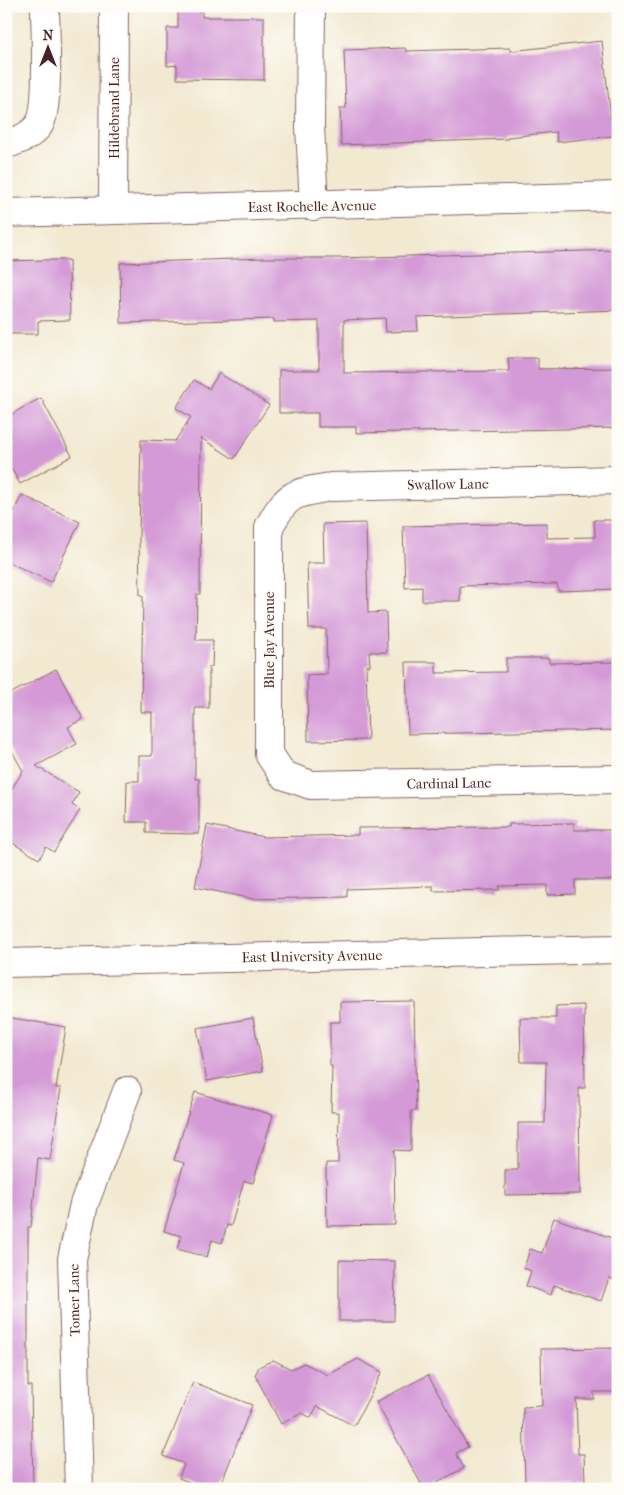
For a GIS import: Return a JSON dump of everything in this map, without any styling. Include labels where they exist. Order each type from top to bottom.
[{"type":"street","points":[[6,144],[22,140],[39,125],[44,104],[44,6]]},
{"type":"street","name":"Hildebrand Lane","points":[[114,6],[114,210]]},
{"type":"street","points":[[314,206],[310,126],[311,6],[324,6]]},
{"type":"street","name":"East Rochelle Avenue","points":[[6,213],[314,206],[618,196]]},
{"type":"street","name":"Swallow Lane","points":[[282,504],[303,491],[331,486],[618,480]]},
{"type":"street","name":"Blue Jay Avenue","points":[[282,504],[269,527],[270,754],[283,775]]},
{"type":"street","name":"Cardinal Lane","points":[[283,775],[311,785],[618,780]]},
{"type":"street","name":"East University Avenue","points":[[6,963],[618,949]]},
{"type":"street","name":"Tomer Lane","points":[[79,1489],[72,1259],[84,1204],[127,1091]]},
{"type":"building","points":[[178,11],[202,11],[202,17],[264,17],[264,80],[177,79],[177,65],[167,66],[167,28],[178,28]]},
{"type":"building","points":[[602,41],[613,136],[557,142],[556,132],[508,137],[508,139],[341,145],[340,108],[346,108],[344,50],[405,48],[406,51],[510,48],[510,51]]},
{"type":"building","points":[[618,250],[618,310],[417,317],[418,331],[386,332],[385,318],[344,320],[344,373],[509,371],[508,358],[538,358],[538,369],[618,368],[618,428],[356,433],[356,427],[318,427],[318,413],[279,413],[279,370],[319,370],[319,321],[274,322],[274,319],[121,323],[120,263]]},
{"type":"building","points":[[69,260],[70,320],[38,321],[38,334],[6,334],[6,261]]},
{"type":"building","points":[[219,373],[269,405],[234,459],[201,438],[200,594],[197,594],[196,640],[213,640],[212,667],[209,667],[209,708],[195,708],[195,779],[199,779],[199,834],[146,833],[146,822],[126,822],[127,781],[139,781],[139,756],[152,756],[152,712],[141,712],[143,595],[140,595],[139,536],[141,440],[175,441],[191,417],[176,408],[194,380],[209,389]]},
{"type":"building","points":[[41,398],[72,456],[20,484],[6,459],[6,417]]},
{"type":"building","points":[[22,495],[80,522],[51,582],[6,561],[6,527]]},
{"type":"building","points":[[594,520],[618,520],[618,589],[558,591],[557,584],[460,586],[460,601],[422,601],[422,587],[405,588],[403,526],[547,523],[547,538],[595,537]]},
{"type":"building","points":[[366,523],[368,613],[386,612],[387,652],[369,652],[370,666],[366,666],[368,740],[308,741],[307,675],[327,674],[326,629],[309,629],[307,563],[324,563],[323,524]]},
{"type":"building","points":[[506,658],[549,658],[549,663],[618,662],[618,730],[408,734],[406,662],[436,662],[436,673],[506,672]]},
{"type":"building","points":[[56,669],[83,719],[68,727],[77,744],[36,766],[79,792],[72,805],[80,810],[54,852],[46,847],[39,859],[6,839],[6,798],[23,771],[6,740],[6,696]]},
{"type":"building","points":[[574,823],[574,830],[618,830],[618,880],[575,880],[575,894],[547,895],[547,885],[499,886],[499,890],[433,891],[433,886],[347,889],[347,897],[253,899],[195,887],[207,825],[264,837],[358,835],[358,828],[509,827],[509,824]]},
{"type":"building","points":[[414,1001],[416,1111],[411,1111],[411,1151],[394,1150],[395,1225],[327,1226],[326,1163],[338,1163],[339,1112],[331,1112],[332,1066],[330,1066],[330,1022],[340,1022],[340,1002]]},
{"type":"building","points":[[584,1005],[585,1088],[579,1088],[580,1194],[505,1195],[505,1170],[518,1170],[518,1123],[545,1123],[546,1062],[521,1062],[520,1018],[556,1018],[556,1006]]},
{"type":"building","points":[[6,1017],[66,1027],[56,1088],[61,1088],[50,1160],[38,1158],[31,1227],[28,1227],[28,1386],[31,1386],[33,1489],[6,1489]]},
{"type":"building","points":[[253,1018],[263,1071],[207,1081],[197,1028]]},
{"type":"building","points":[[195,1092],[273,1115],[253,1183],[244,1181],[231,1226],[227,1225],[222,1243],[212,1240],[207,1257],[177,1249],[181,1236],[164,1231],[184,1163],[174,1160]]},
{"type":"building","points":[[554,1218],[618,1240],[618,1281],[609,1278],[601,1301],[554,1285],[551,1295],[526,1286],[531,1271],[524,1268],[530,1249],[542,1253]]},
{"type":"building","points":[[339,1260],[395,1261],[394,1321],[339,1321]]},
{"type":"building","points":[[618,1348],[618,1392],[594,1392],[594,1399],[576,1399],[578,1454],[584,1454],[585,1482],[525,1484],[523,1407],[542,1406],[541,1349]]},
{"type":"building","points":[[358,1359],[382,1372],[354,1426],[317,1406],[311,1418],[302,1413],[281,1424],[255,1375],[259,1367],[273,1360],[291,1369],[304,1363],[328,1375]]},
{"type":"building","points":[[428,1375],[468,1447],[456,1453],[464,1468],[424,1489],[376,1402]]},
{"type":"building","points":[[193,1382],[252,1405],[219,1489],[207,1489],[179,1478],[184,1464],[163,1456]]}]
